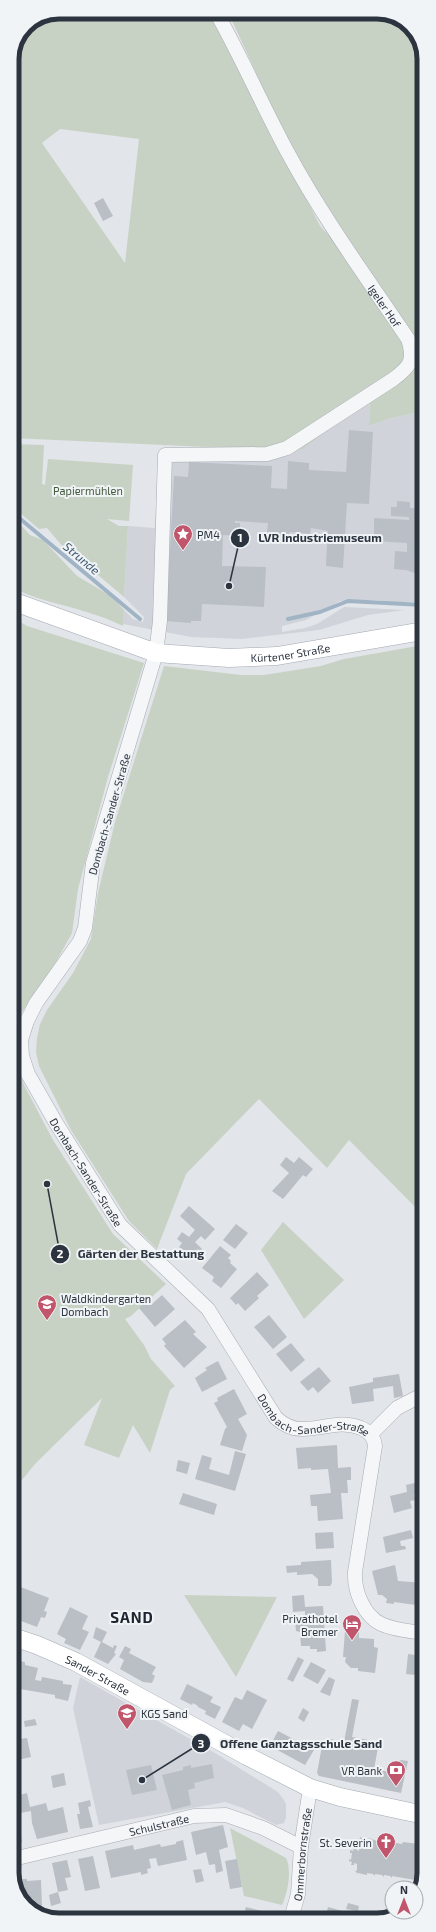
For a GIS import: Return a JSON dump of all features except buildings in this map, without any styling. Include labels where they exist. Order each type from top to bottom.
[{"type":"main road","name":"Kürtener Straße","points":[[19,604],[156,653],[205,657],[253,658],[277,656],[417,632]]},
{"type":"main road","name":"Sander Straße","points":[[19,1639],[49,1649],[76,1662],[247,1756],[310,1788],[377,1806],[417,1814]]},
{"type":"street","name":"Igeler Hof","points":[[156,653],[160,621],[166,455],[267,454],[287,448],[344,412],[405,370],[410,364],[412,351],[408,339],[340,237],[288,153],[241,58],[220,19]]},
{"type":"street","name":"Dombach-Sander-Straße","points":[[156,653],[93,864],[85,928],[80,942],[36,1003],[27,1021],[21,1040],[22,1056],[28,1074],[56,1123],[120,1225],[208,1310],[276,1418],[284,1425],[292,1428],[302,1429],[339,1423],[348,1424],[366,1430],[371,1434],[375,1446],[374,1460],[355,1572],[356,1589],[366,1607],[380,1623],[399,1630],[417,1631]]},
{"type":"street","points":[[371,1434],[397,1408],[417,1398]]},
{"type":"street","name":"Ommerbornstraße","points":[[293,1913],[298,1894],[301,1847],[310,1788]]},
{"type":"street","name":"Schulstraße","points":[[19,1858],[194,1816],[226,1815],[263,1828],[301,1847]]},
{"type":"shaded area","points":[[370,396],[369,426],[388,419],[417,412],[417,602],[390,602],[378,600],[340,601],[306,620],[282,626],[282,632],[305,628],[317,624],[344,607],[405,610],[368,615],[319,630],[242,639],[191,637],[123,624],[124,610],[133,619],[143,622],[144,617],[124,597],[128,526],[155,528],[159,451],[271,456]]},
{"type":"shaded area","name":"KGS Sand","points":[[80,1677],[215,1753],[278,1792],[286,1804],[286,1817],[284,1823],[276,1825],[243,1808],[225,1802],[99,1825],[73,1708]]},
{"type":"green space","points":[[59,19],[215,19],[243,70],[320,226],[354,262],[405,339],[405,365],[309,428],[270,450],[19,438],[19,59],[22,44],[26,37],[37,26],[44,22]],"holes":[[[60,129],[139,139],[125,263],[42,143]]]},
{"type":"green space","points":[[231,19],[380,19],[397,24],[407,33],[414,44],[417,59],[417,343],[359,257],[288,142]]},
{"type":"green space","points":[[417,366],[417,412],[388,419],[369,426],[370,397],[303,449],[277,453]]},
{"type":"green space","name":"Papiermühlen","points":[[19,444],[44,445],[42,484],[45,485],[48,459],[133,465],[129,521],[107,519],[119,526],[128,526],[124,597],[91,569],[83,568],[77,558],[69,554],[47,528],[39,529],[19,512]]},
{"type":"green space","points":[[19,523],[30,535],[43,540],[77,576],[111,596],[124,610],[123,626],[94,614],[40,599],[19,591]]},
{"type":"green space","points":[[19,621],[27,626],[144,663],[108,777],[78,889],[72,933],[56,962],[19,1017]]},
{"type":"green space","points":[[417,646],[417,1209],[349,1140],[327,1168],[259,1099],[186,1174],[157,1249],[129,1221],[71,1130],[39,1066],[36,1052],[40,1024],[47,1010],[73,973],[91,939],[98,893],[115,822],[164,666],[241,675],[264,675],[321,666],[344,659]]},
{"type":"green space","points":[[19,1072],[25,1087],[53,1140],[113,1234],[166,1284],[131,1316],[125,1319],[144,1345],[151,1359],[175,1386],[170,1390],[150,1453],[133,1425],[119,1458],[84,1445],[102,1398],[35,1464],[19,1484]]},
{"type":"green space","points":[[283,1222],[344,1280],[304,1319],[261,1250]]},
{"type":"green space","points":[[184,1595],[277,1597],[236,1677]]},
{"type":"green space","points":[[230,1828],[286,1858],[289,1875],[286,1894],[282,1905],[244,1896]]},
{"type":"waterway","name":"Strunde","points":[[19,518],[140,619]]},
{"type":"waterway","name":"Strunde","points":[[288,619],[320,612],[348,601],[417,605]]},
{"type":"place","name":"PM4","points":[[183,551]]},
{"type":"place","name":"LVR Industriemuseum","points":[[229,586]]},
{"type":"place","name":"Gärten der Bestattung","points":[[47,1184]]},
{"type":"place","name":"Waldkindergarten Dombach","points":[[47,1321]]},
{"type":"place","name":"Privathotel Bremer","points":[[352,1641]]},
{"type":"place","name":"KGS Sand","points":[[127,1730]]},
{"type":"place","name":"Offene Ganztagsschule Sand","points":[[142,1780]]},
{"type":"place","name":"VR Bank","points":[[396,1787]]},
{"type":"place","name":"St. Severin","points":[[386,1859]]},
{"type":"district","name":"SAND","points":[[132,1617]]}]
